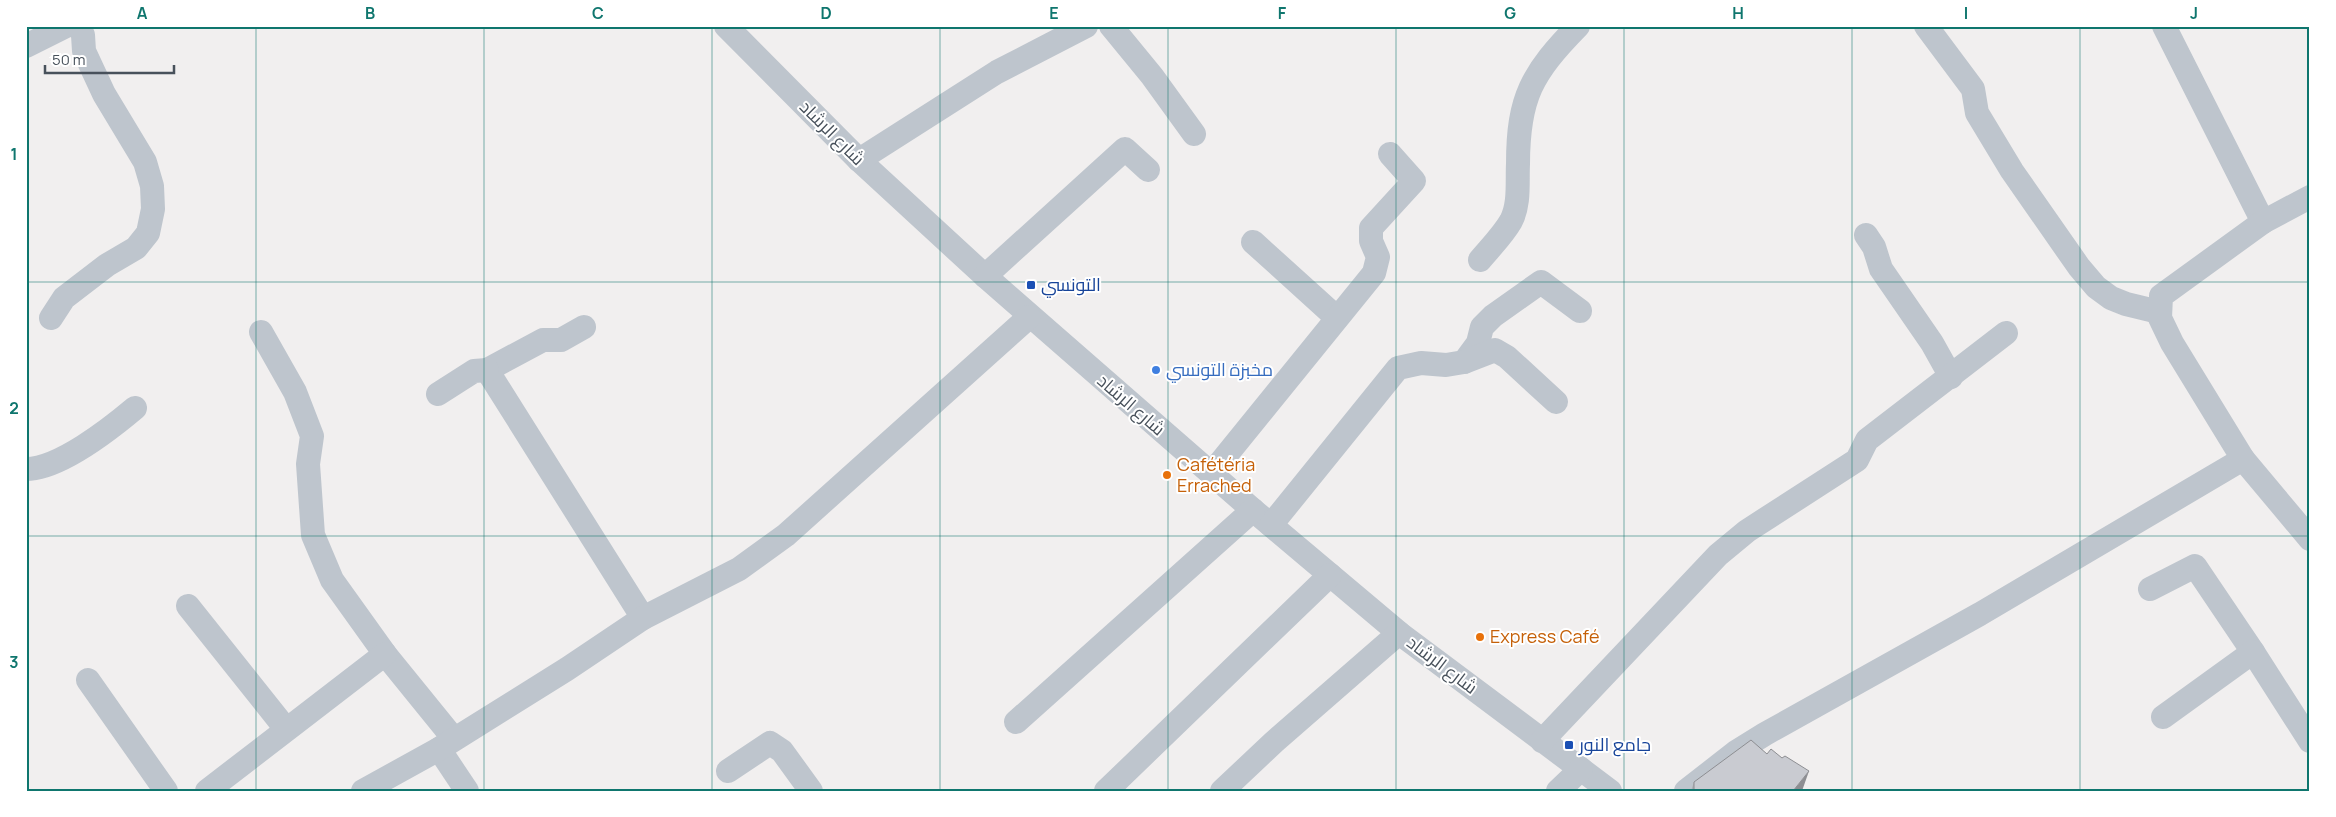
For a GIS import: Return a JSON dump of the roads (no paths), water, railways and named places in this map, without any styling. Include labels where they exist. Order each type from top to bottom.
[{"type":"street","points":[[26,46],[66,26]]},
{"type":"street","points":[[51,318],[64,298],[107,265],[136,248],[148,233],[153,209],[152,186],[145,162],[100,86],[84,51],[83,35],[79,26]]},
{"type":"street","name":"شارع الرشاد","points":[[726,26],[859,160],[1029,317],[1399,633],[1610,791]]},
{"type":"street","points":[[859,160],[997,72],[1086,26]]},
{"type":"street","points":[[1111,26],[1152,76],[1194,134]]},
{"type":"street","points":[[1480,260],[1511,220],[1517,200],[1520,122],[1528,89],[1541,67],[1578,26]]},
{"type":"street","points":[[1926,26],[1972,89],[1977,113],[2012,171],[2079,267],[2096,287],[2111,298],[2126,304],[2159,312]]},
{"type":"street","points":[[2164,26],[2263,222]]},
{"type":"street","points":[[985,276],[1126,149],[1148,170]]},
{"type":"street","points":[[1211,474],[1374,273],[1378,258],[1371,241],[1371,228],[1414,181],[1390,154]]},
{"type":"street","points":[[2310,197],[2263,222],[2161,296],[2159,312],[2172,343],[2243,459],[2310,539]]},
{"type":"street","points":[[1866,235],[1874,247],[1881,269],[1932,343],[1951,377]]},
{"type":"street","points":[[1253,242],[1338,318]]},
{"type":"street","points":[[1464,362],[1478,343],[1482,327],[1493,316],[1541,282],[1580,311]]},
{"type":"street","points":[[363,791],[447,744],[567,669],[643,618],[739,569],[786,535],[918,419],[1029,317]]},
{"type":"street","points":[[438,394],[474,371],[486,370],[542,340],[561,340],[584,327]]},
{"type":"street","points":[[261,332],[295,392],[312,436],[308,464],[313,534],[332,580],[447,744],[467,791]]},
{"type":"street","points":[[1542,741],[1718,555],[1747,531],[1857,460],[1868,440],[2006,334]]},
{"type":"street","points":[[1271,525],[1398,368],[1420,364],[1446,365],[1464,362],[1495,350],[1507,357],[1556,402]]},
{"type":"street","points":[[486,370],[643,618]]},
{"type":"street","points":[[26,469],[34,469],[66,456],[113,427],[135,408]]},
{"type":"street","points":[[1686,791],[1736,752],[1765,734],[1980,614],[2243,459]]},
{"type":"street","points":[[1016,722],[1253,510]]},
{"type":"street","points":[[2150,589],[2195,566],[2310,741]]},
{"type":"street","points":[[1106,791],[1330,575]]},
{"type":"street","points":[[188,606],[286,729]]},
{"type":"street","points":[[1222,791],[1274,742],[1399,633]]},
{"type":"street","points":[[2163,718],[2252,652]]},
{"type":"street","points":[[207,791],[385,654]]},
{"type":"street","points":[[88,680],[166,791]]},
{"type":"street","points":[[728,771],[770,744],[782,751],[811,791]]},
{"type":"street","points":[[1558,791],[1581,769]]},
{"type":"place","name":"التونسي","points":[[1031,285]]},
{"type":"place","name":"مخبزة التونسي","points":[[1156,370]]},
{"type":"place","name":"Cafétéria Errached","points":[[1167,475]]},
{"type":"place","name":"Express Café","points":[[1480,637]]},
{"type":"place","name":"جامع النور","points":[[1569,745]]}]
